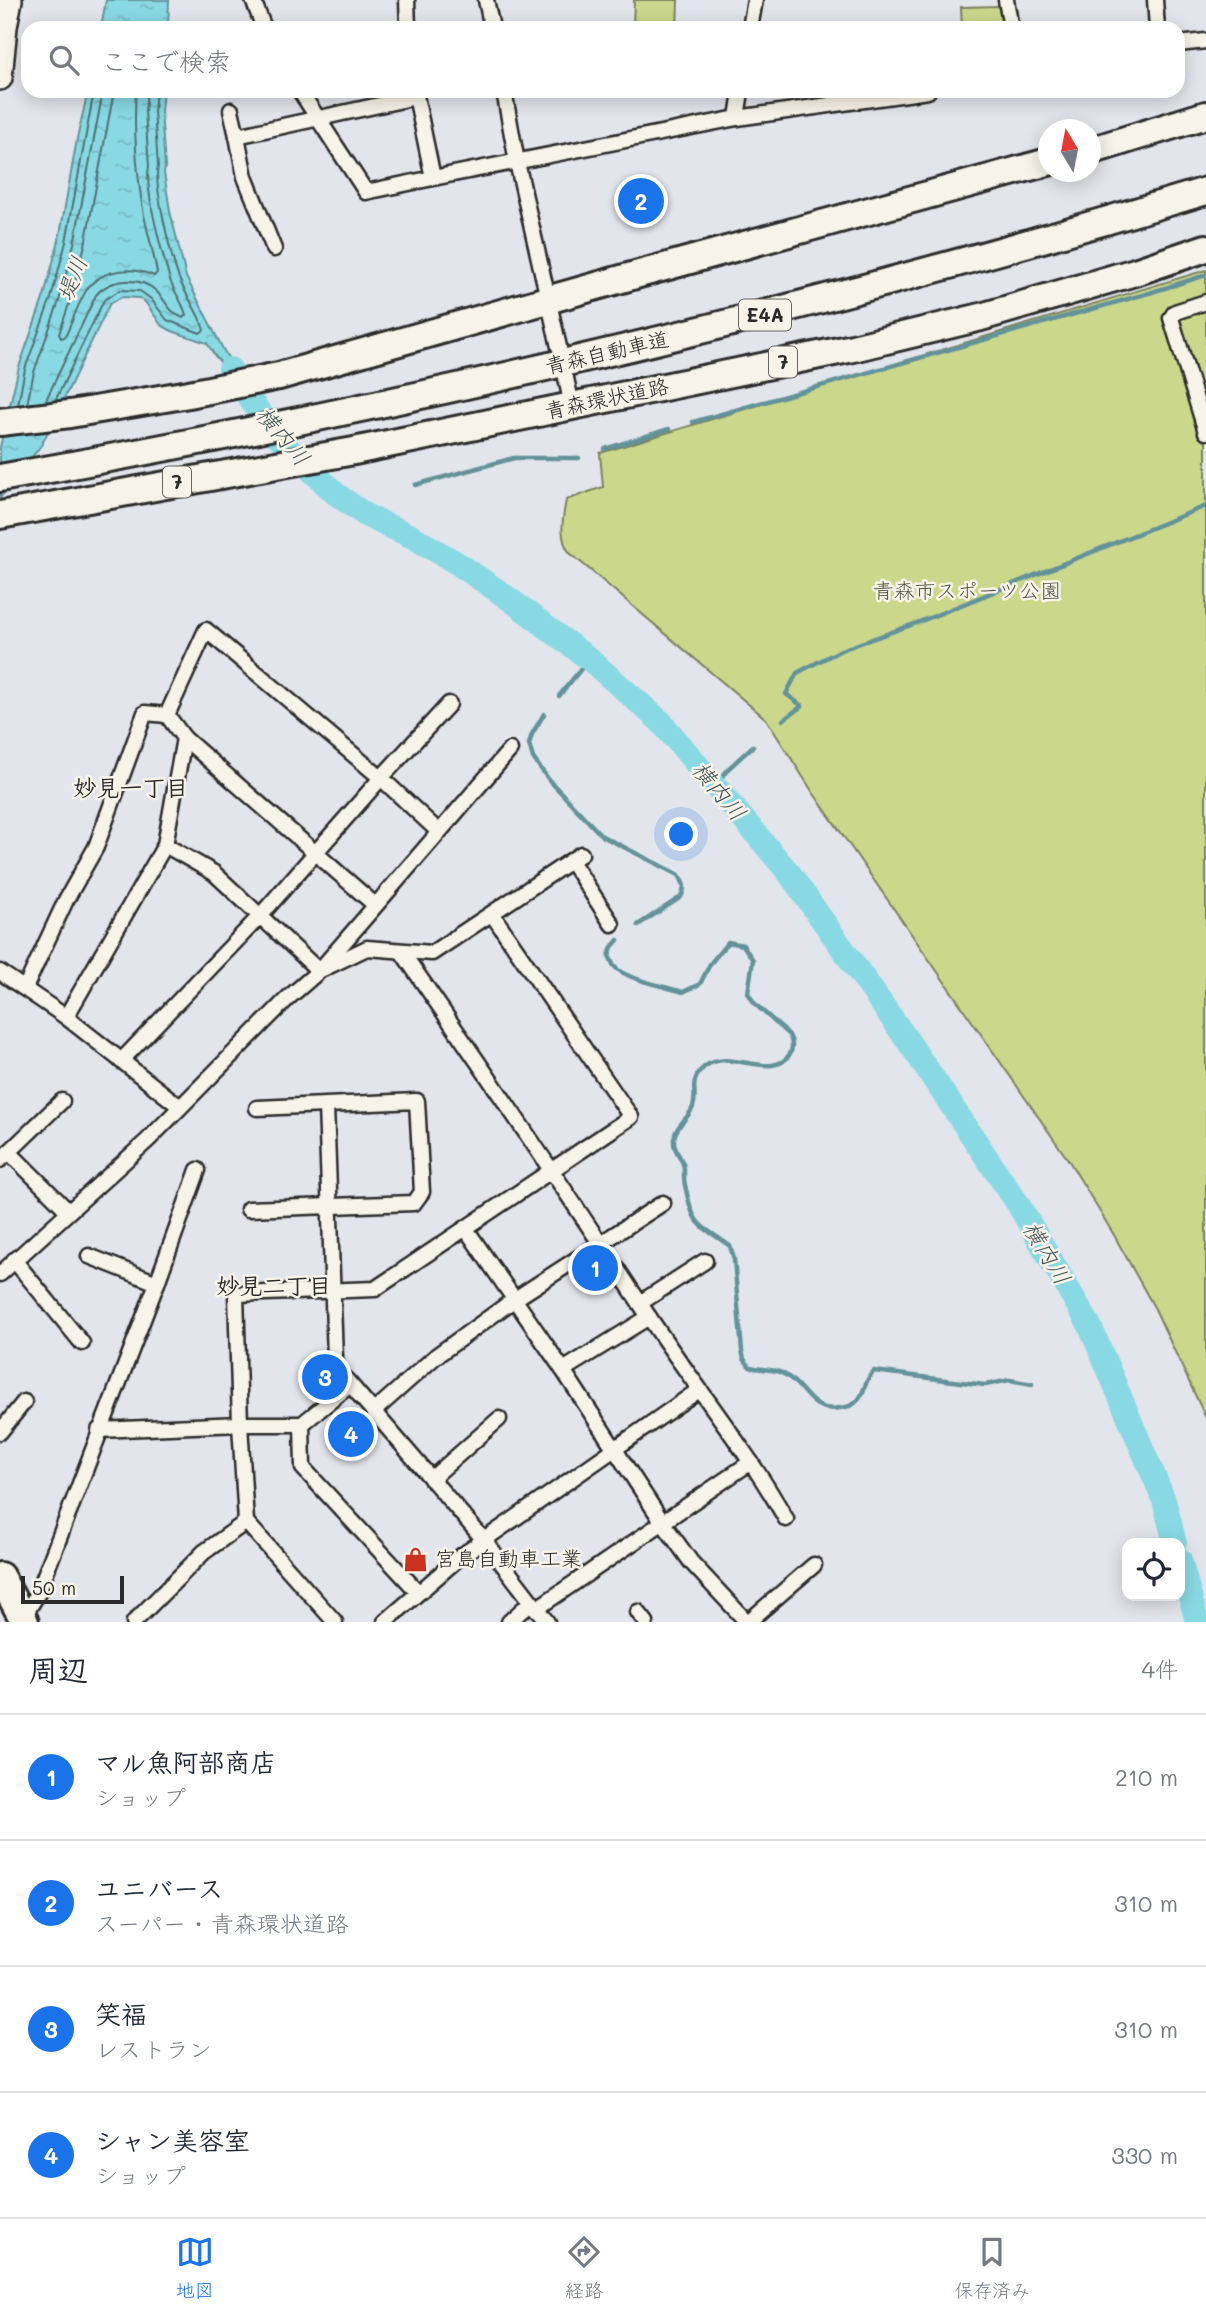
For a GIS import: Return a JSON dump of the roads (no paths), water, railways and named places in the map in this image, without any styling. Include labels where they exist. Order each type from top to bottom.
[{"type":"highway","points":[[1101,147],[1206,115]]},
{"type":"highway","points":[[0,422],[71,414],[279,376],[1038,165]]},
{"type":"highway","name":"青森自動車道","points":[[0,478],[319,418],[541,369],[788,309],[1041,240],[1206,191]]},
{"type":"highway","name":"青森環状道路","points":[[0,515],[354,451],[853,348],[981,317],[1135,272],[1206,248]]},
{"type":"highway","points":[[0,1576],[24,1620]]},
{"type":"main road","points":[[0,78],[2,27],[10,0]]},
{"type":"street","points":[[253,0],[261,21]]},
{"type":"street","points":[[407,0],[408,21]]},
{"type":"street","points":[[486,0],[490,21]]},
{"type":"street","points":[[751,21],[755,0]]},
{"type":"street","points":[[1006,0],[1010,21]]},
{"type":"street","points":[[1155,0],[1156,21]]},
{"type":"street","points":[[1185,43],[1206,41]]},
{"type":"street","points":[[305,98],[366,192],[737,118],[878,98]]},
{"type":"street","points":[[237,136],[400,98]]},
{"type":"street","points":[[417,98],[433,178]]},
{"type":"street","points":[[505,98],[559,347]]},
{"type":"street","points":[[737,118],[740,98]]},
{"type":"street","points":[[231,110],[245,177],[274,249]]},
{"type":"street","points":[[1206,302],[1175,312],[1171,318],[1206,432]]},
{"type":"street","points":[[566,378],[572,406]]},
{"type":"street","points":[[167,715],[206,630],[381,778],[438,831]]},
{"type":"street","points":[[121,1061],[260,916],[449,704]]},
{"type":"street","points":[[25,988],[66,900],[96,847],[145,713],[167,715],[184,738],[375,905]]},
{"type":"street","points":[[66,1017],[165,845],[184,738]]},
{"type":"street","points":[[0,1274],[148,1140],[288,998],[319,971],[510,751]]},
{"type":"street","points":[[165,845],[214,873],[319,971]]},
{"type":"street","points":[[319,971],[368,948],[432,953],[576,858],[612,924]]},
{"type":"street","points":[[335,1622],[246,1522],[236,1294],[375,1289],[631,1117],[492,914]]},
{"type":"street","points":[[402,952],[552,1169],[649,1317],[751,1462],[786,1519]]},
{"type":"street","points":[[0,972],[66,1017],[179,1107]]},
{"type":"street","points":[[62,1101],[5,1156],[68,1211]]},
{"type":"street","points":[[248,1209],[414,1203],[422,1192],[417,1101],[257,1108]]},
{"type":"street","points":[[326,1106],[328,1205],[337,1369],[484,1540],[547,1622]]},
{"type":"street","points":[[24,1620],[37,1593],[157,1283],[198,1170]]},
{"type":"street","points":[[373,1412],[436,1356],[515,1299],[663,1203]]},
{"type":"street","points":[[466,1229],[564,1370],[663,1523],[691,1562],[747,1622],[814,1565]]},
{"type":"street","points":[[89,1256],[157,1283]]},
{"type":"street","points":[[14,1261],[82,1343]]},
{"type":"street","points":[[640,1303],[705,1261]]},
{"type":"street","points":[[564,1370],[649,1317]]},
{"type":"street","points":[[99,1430],[302,1424],[350,1385]]},
{"type":"street","points":[[385,1622],[461,1556],[699,1390]]},
{"type":"street","points":[[0,1432],[24,1402]]},
{"type":"street","points":[[431,1479],[499,1419]]},
{"type":"street","points":[[302,1424],[303,1468],[418,1592]]},
{"type":"street","points":[[509,1622],[663,1523],[751,1462]]},
{"type":"street","points":[[134,1622],[204,1552],[246,1522]]},
{"type":"water","points":[[106,0],[169,0],[168,21],[102,21]]},
{"type":"water","name":"堤川","points":[[86,98],[162,98],[164,173],[186,277],[254,402],[207,343],[161,325],[146,303],[139,298],[122,297],[110,303],[42,444],[0,498],[0,447],[19,367],[44,296],[59,240]]},
{"type":"waterway","points":[[693,422],[1206,275]]},
{"type":"waterway","name":"横内川","points":[[230,369],[287,447],[336,494],[367,516],[413,537],[460,565],[508,598],[589,659],[661,722],[789,873],[908,1041],[1018,1204],[1090,1326],[1164,1500],[1174,1538]]},
{"type":"waterway","points":[[605,449],[669,429]]},
{"type":"waterway","points":[[415,485],[514,458],[579,458]]},
{"type":"waterway","points":[[345,500],[356,497]]},
{"type":"waterway","points":[[783,720],[802,706],[786,694],[797,673],[841,650],[914,624],[1206,506]]},
{"type":"waterway","points":[[559,696],[589,659]]},
{"type":"waterway","points":[[544,714],[529,744],[533,758],[549,780],[602,836],[679,875],[682,881],[684,888],[681,897],[638,925]]},
{"type":"waterway","points":[[716,785],[729,768],[753,746]]},
{"type":"waterway","points":[[618,940],[609,956],[619,971],[636,979],[683,992],[700,984],[710,964],[728,942],[743,945],[753,960],[748,993],[755,1004],[789,1035],[791,1040],[790,1054],[778,1064],[763,1065],[725,1060],[716,1061],[700,1071],[694,1085],[693,1107],[674,1139],[683,1164],[685,1185],[694,1217],[698,1223],[730,1246],[734,1259],[742,1351],[750,1367],[783,1373],[816,1404],[830,1409],[846,1407],[859,1400],[874,1371],[985,1385],[1010,1380],[1032,1384]]},
{"type":"waterway","name":"横内川","points":[[1185,1578],[1197,1622]]},
{"type":"place","name":"ユニバース","points":[[641,201]]},
{"type":"place","name":"マル魚阿部商店","points":[[595,1268]]},
{"type":"place","name":"笑福","points":[[325,1377]]},
{"type":"place","name":"シャン美容室","points":[[351,1434]]},
{"type":"place","name":"宮島自動車工業","points":[[415,1559]]},
{"type":"district","name":"妙見一丁目","points":[[131,788]]},
{"type":"district","name":"妙見二丁目","points":[[274,1286]]},
{"type":"park label","name":"青森市スポーツ公園","points":[[967,591]]}]
